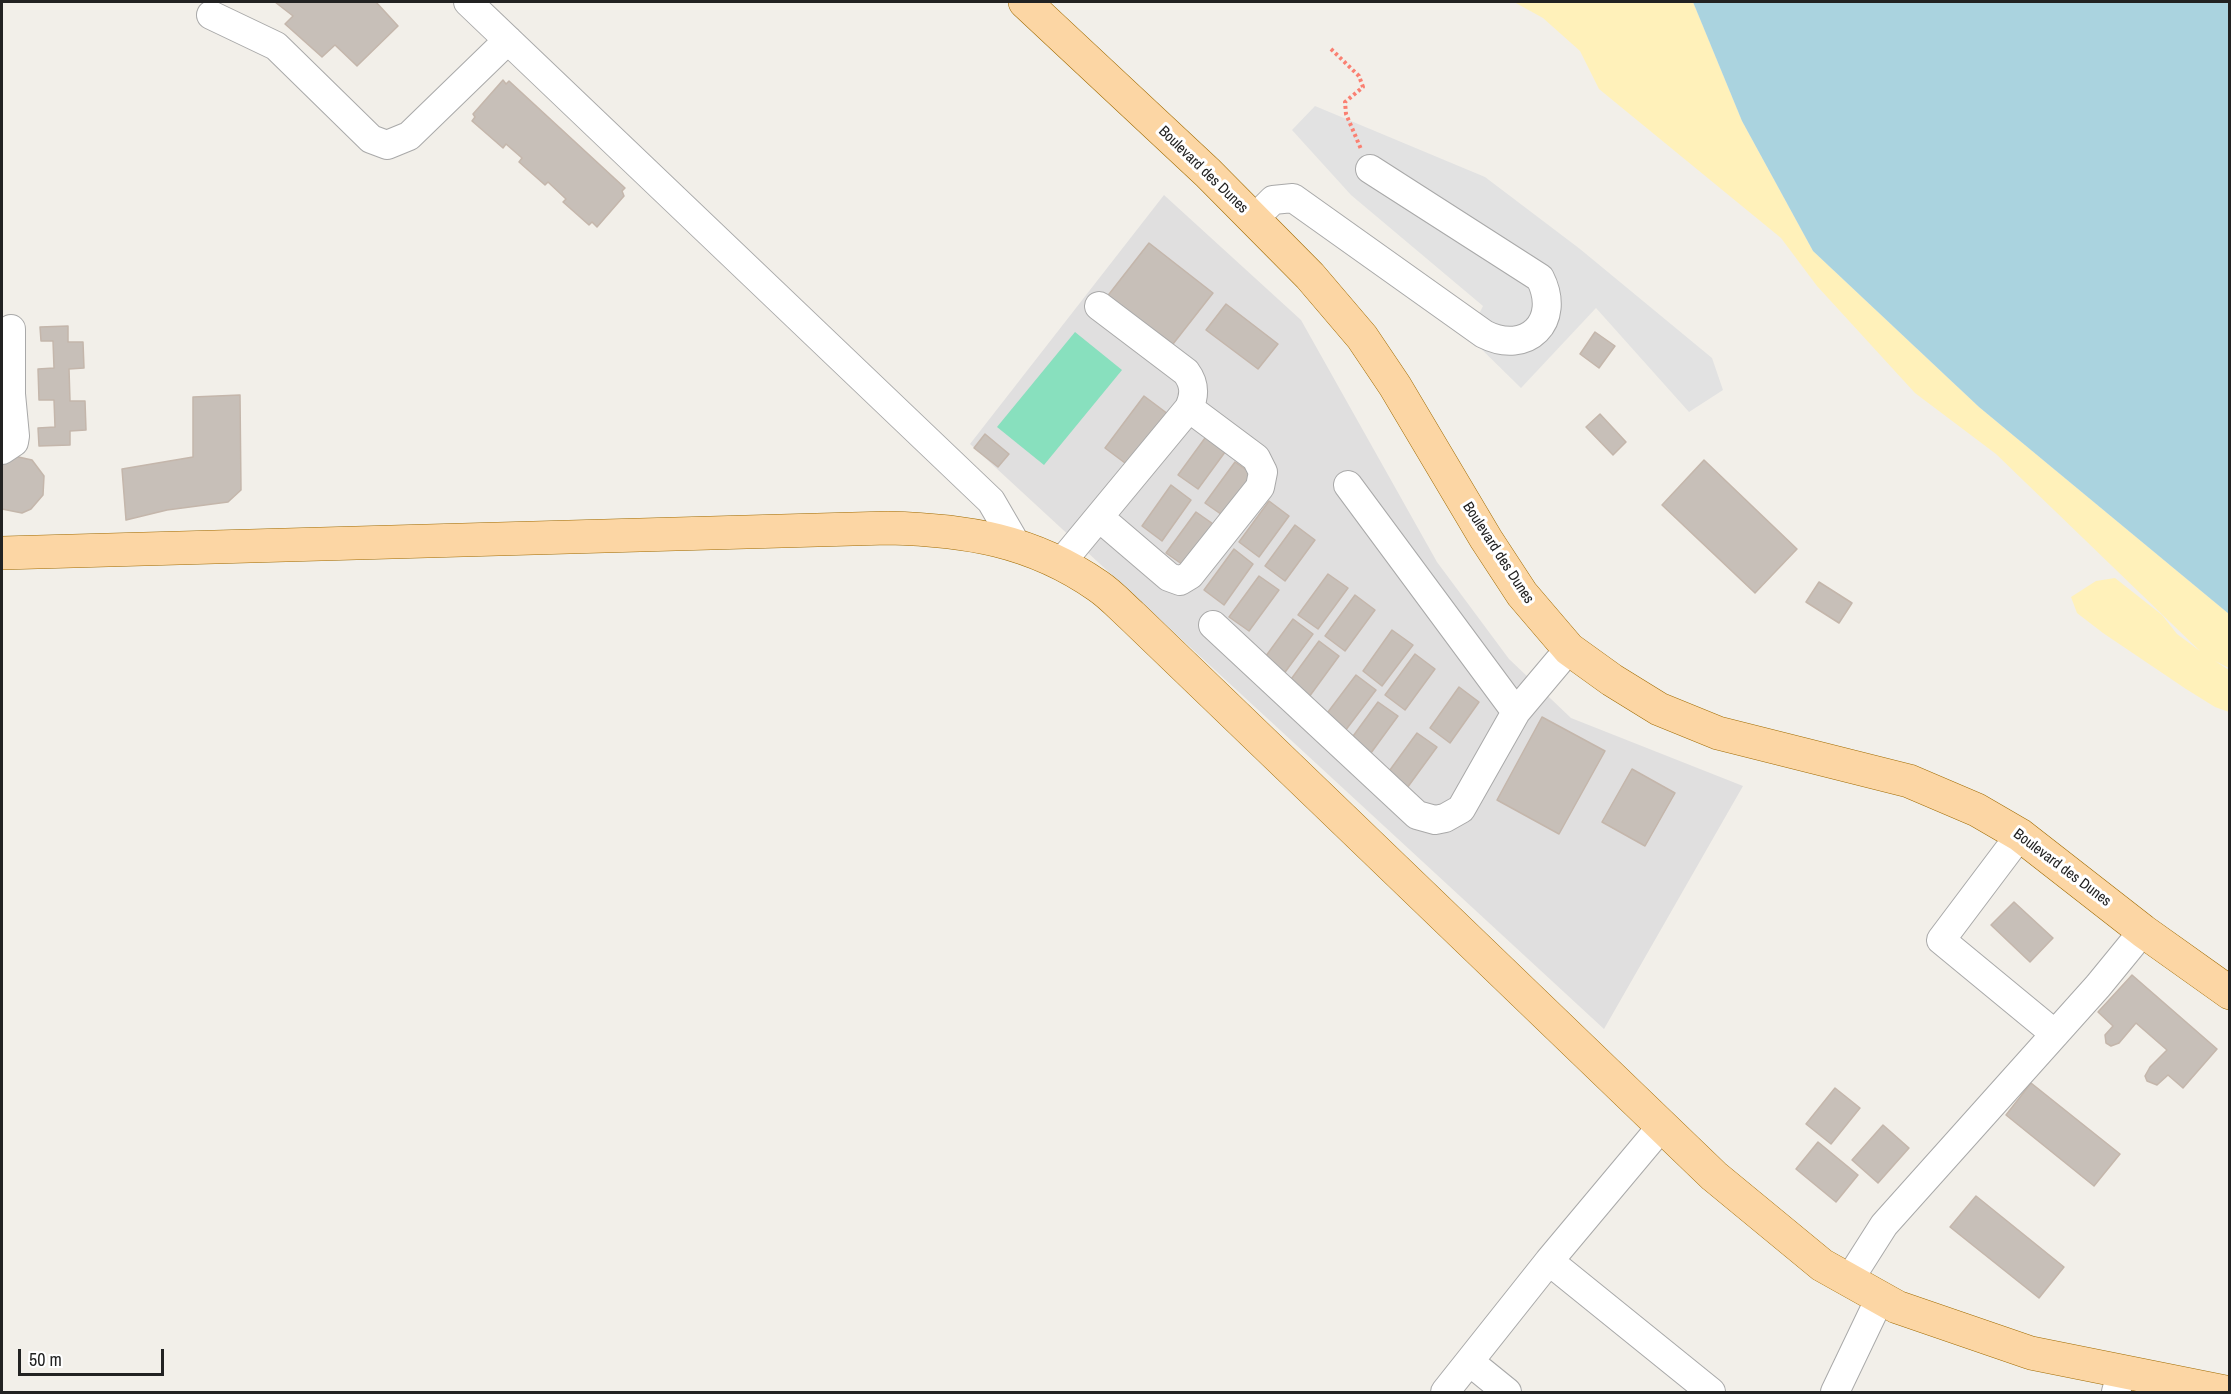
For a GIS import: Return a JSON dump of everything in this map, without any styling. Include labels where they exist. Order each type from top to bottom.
[{"type":"main road","name":"Boulevard des Dunes","points":[[1025,2],[1254,219],[1310,276],[1362,337],[1395,386],[1485,539],[1522,594],[1569,650],[1612,681],[1659,709],[1718,734],[1909,781],[1977,810],[2020,835],[2144,931],[2229,993]]},
{"type":"main road","points":[[2,553],[888,528],[934,530],[1016,544],[1060,564],[1098,586],[1132,616],[1714,1176],[1822,1265],[1897,1307],[2119,1381],[2225,1392]]},
{"type":"street","points":[[468,2],[991,501],[1016,544]]},
{"type":"street","points":[[211,15],[276,46],[371,139],[387,145],[409,136],[508,39]]},
{"type":"street","points":[[1254,219],[1273,200],[1293,198],[1484,334],[1497,341],[1511,342],[1525,339],[1537,331],[1545,319],[1548,305],[1546,291],[1540,278],[1370,169]]},
{"type":"street","points":[[1060,564],[1189,408],[1194,390],[1186,372],[1099,306]]},
{"type":"street","points":[[2,450],[14,442],[15,436],[11,394],[11,329]]},
{"type":"street","points":[[1100,518],[1169,577],[1180,580],[1190,575],[1260,487],[1263,472],[1256,458],[1189,408]]},
{"type":"street","points":[[1348,485],[1516,712]]},
{"type":"street","points":[[1213,626],[1417,815],[1426,818],[1445,818],[1461,809],[1516,712],[1569,650]]},
{"type":"street","points":[[2020,835],[1941,940],[2055,1034]]},
{"type":"street","points":[[1849,1280],[1884,1226],[2144,931]]},
{"type":"street","points":[[1445,1392],[1549,1261],[1662,1126]]},
{"type":"street","points":[[1549,1261],[1710,1392]]},
{"type":"street","points":[[1835,1392],[1881,1298]]},
{"type":"street","points":[[1470,1362],[1507,1392]]},
{"type":"path","points":[[1331,49],[1359,76],[1363,87],[1345,102],[1346,114],[1370,169]]},
{"type":"shaded area","points":[[1315,106],[1485,177],[1580,249],[1712,358],[1723,390],[1689,412],[1596,308],[1521,388],[1468,336],[1483,306],[1351,195],[1292,130]]},
{"type":"shaded area","points":[[1164,195],[1301,320],[1437,562],[1509,659],[1571,718],[1743,786],[1604,1029],[970,444]]},
{"type":"sand","points":[[1514,2],[1693,2],[1742,121],[1813,251],[1979,407],[2229,614],[2229,668],[2215,661],[2229,670],[2229,712],[2215,707],[2186,689],[2077,613],[2071,597],[2096,581],[2115,578],[2162,615],[2177,634],[2200,651],[1996,454],[1915,393],[1817,286],[1781,238],[1599,89],[1580,51],[1543,18]]},
{"type":"green space","points":[[1075,332],[1122,370],[1044,465],[997,427]]},
{"type":"water","points":[[1693,2],[2229,2],[2229,614],[1979,407],[1813,251],[1742,121]]},
{"type":"building","points":[[275,2],[376,2],[398,26],[357,66],[335,45],[322,57],[285,24],[293,16]]},
{"type":"building","points":[[503,80],[506,84],[509,81],[625,188],[622,191],[624,196],[597,227],[592,222],[589,225],[563,202],[566,199],[548,182],[545,185],[519,162],[522,158],[506,144],[503,148],[472,121],[475,117],[473,114]]},
{"type":"building","points":[[1149,243],[1213,293],[1173,344],[1158,333],[1150,343],[1106,298]]},
{"type":"building","points":[[1226,304],[1278,344],[1258,369],[1206,330]]},
{"type":"building","points":[[68,326],[68,342],[83,342],[84,368],[69,369],[70,401],[85,401],[86,430],[70,431],[70,445],[39,446],[38,428],[55,427],[54,400],[39,400],[38,369],[54,368],[53,341],[41,341],[40,327]]},
{"type":"building","points":[[1595,332],[1615,346],[1599,368],[1580,354]]},
{"type":"building","points":[[240,395],[241,490],[228,502],[167,510],[126,520],[122,469],[193,457],[193,397]]},
{"type":"building","points":[[1144,396],[1168,414],[1129,466],[1105,448]]},
{"type":"building","points":[[1600,414],[1626,442],[1613,455],[1586,427]]},
{"type":"building","points":[[985,434],[1009,454],[998,467],[974,448]]},
{"type":"building","points":[[1208,434],[1228,448],[1198,489],[1178,475]]},
{"type":"building","points":[[14,456],[32,460],[44,476],[43,495],[31,509],[22,513],[2,509],[2,460]]},
{"type":"building","points":[[1704,460],[1797,549],[1755,593],[1662,505]]},
{"type":"building","points":[[1235,462],[1255,476],[1225,517],[1205,503]]},
{"type":"building","points":[[1171,485],[1191,500],[1162,541],[1142,526]]},
{"type":"building","points":[[1269,501],[1289,516],[1259,557],[1239,542]]},
{"type":"building","points":[[1196,512],[1216,526],[1186,567],[1166,553]]},
{"type":"building","points":[[1295,525],[1315,540],[1285,581],[1265,566]]},
{"type":"building","points":[[1234,549],[1253,564],[1224,605],[1204,590]]},
{"type":"building","points":[[1328,574],[1348,588],[1318,629],[1298,615]]},
{"type":"building","points":[[1259,576],[1279,590],[1249,631],[1229,617]]},
{"type":"building","points":[[1819,582],[1852,603],[1839,623],[1806,602]]},
{"type":"building","points":[[1355,595],[1375,610],[1345,651],[1325,636]]},
{"type":"building","points":[[1293,619],[1313,634],[1283,675],[1263,660]]},
{"type":"building","points":[[1392,630],[1413,645],[1382,686],[1363,671]]},
{"type":"building","points":[[1319,641],[1339,656],[1309,697],[1289,682]]},
{"type":"building","points":[[1415,654],[1435,669],[1405,710],[1385,695]]},
{"type":"building","points":[[1356,675],[1376,690],[1345,731],[1325,716]]},
{"type":"building","points":[[1459,687],[1479,702],[1450,743],[1430,728]]},
{"type":"building","points":[[1378,702],[1398,716],[1368,757],[1348,743]]},
{"type":"building","points":[[1542,717],[1605,751],[1559,834],[1497,800]]},
{"type":"building","points":[[1417,733],[1437,747],[1407,788],[1387,774]]},
{"type":"building","points":[[1632,769],[1675,793],[1645,846],[1602,822]]},
{"type":"building","points":[[2014,902],[2053,938],[2030,962],[1991,925]]},
{"type":"building","points":[[2132,975],[2217,1049],[2183,1088],[2168,1075],[2157,1085],[2147,1081],[2145,1076],[2150,1067],[2167,1050],[2136,1023],[2119,1043],[2111,1046],[2106,1043],[2105,1035],[2113,1026],[2098,1012]]},
{"type":"building","points":[[2031,1083],[2120,1154],[2094,1186],[2006,1115]]},
{"type":"building","points":[[1835,1088],[1860,1108],[1831,1144],[1806,1124]]},
{"type":"building","points":[[1883,1125],[1909,1148],[1878,1183],[1852,1160]]},
{"type":"building","points":[[1818,1142],[1858,1175],[1836,1202],[1796,1169]]},
{"type":"building","points":[[1976,1196],[2064,1267],[2039,1298],[1950,1227]]}]
